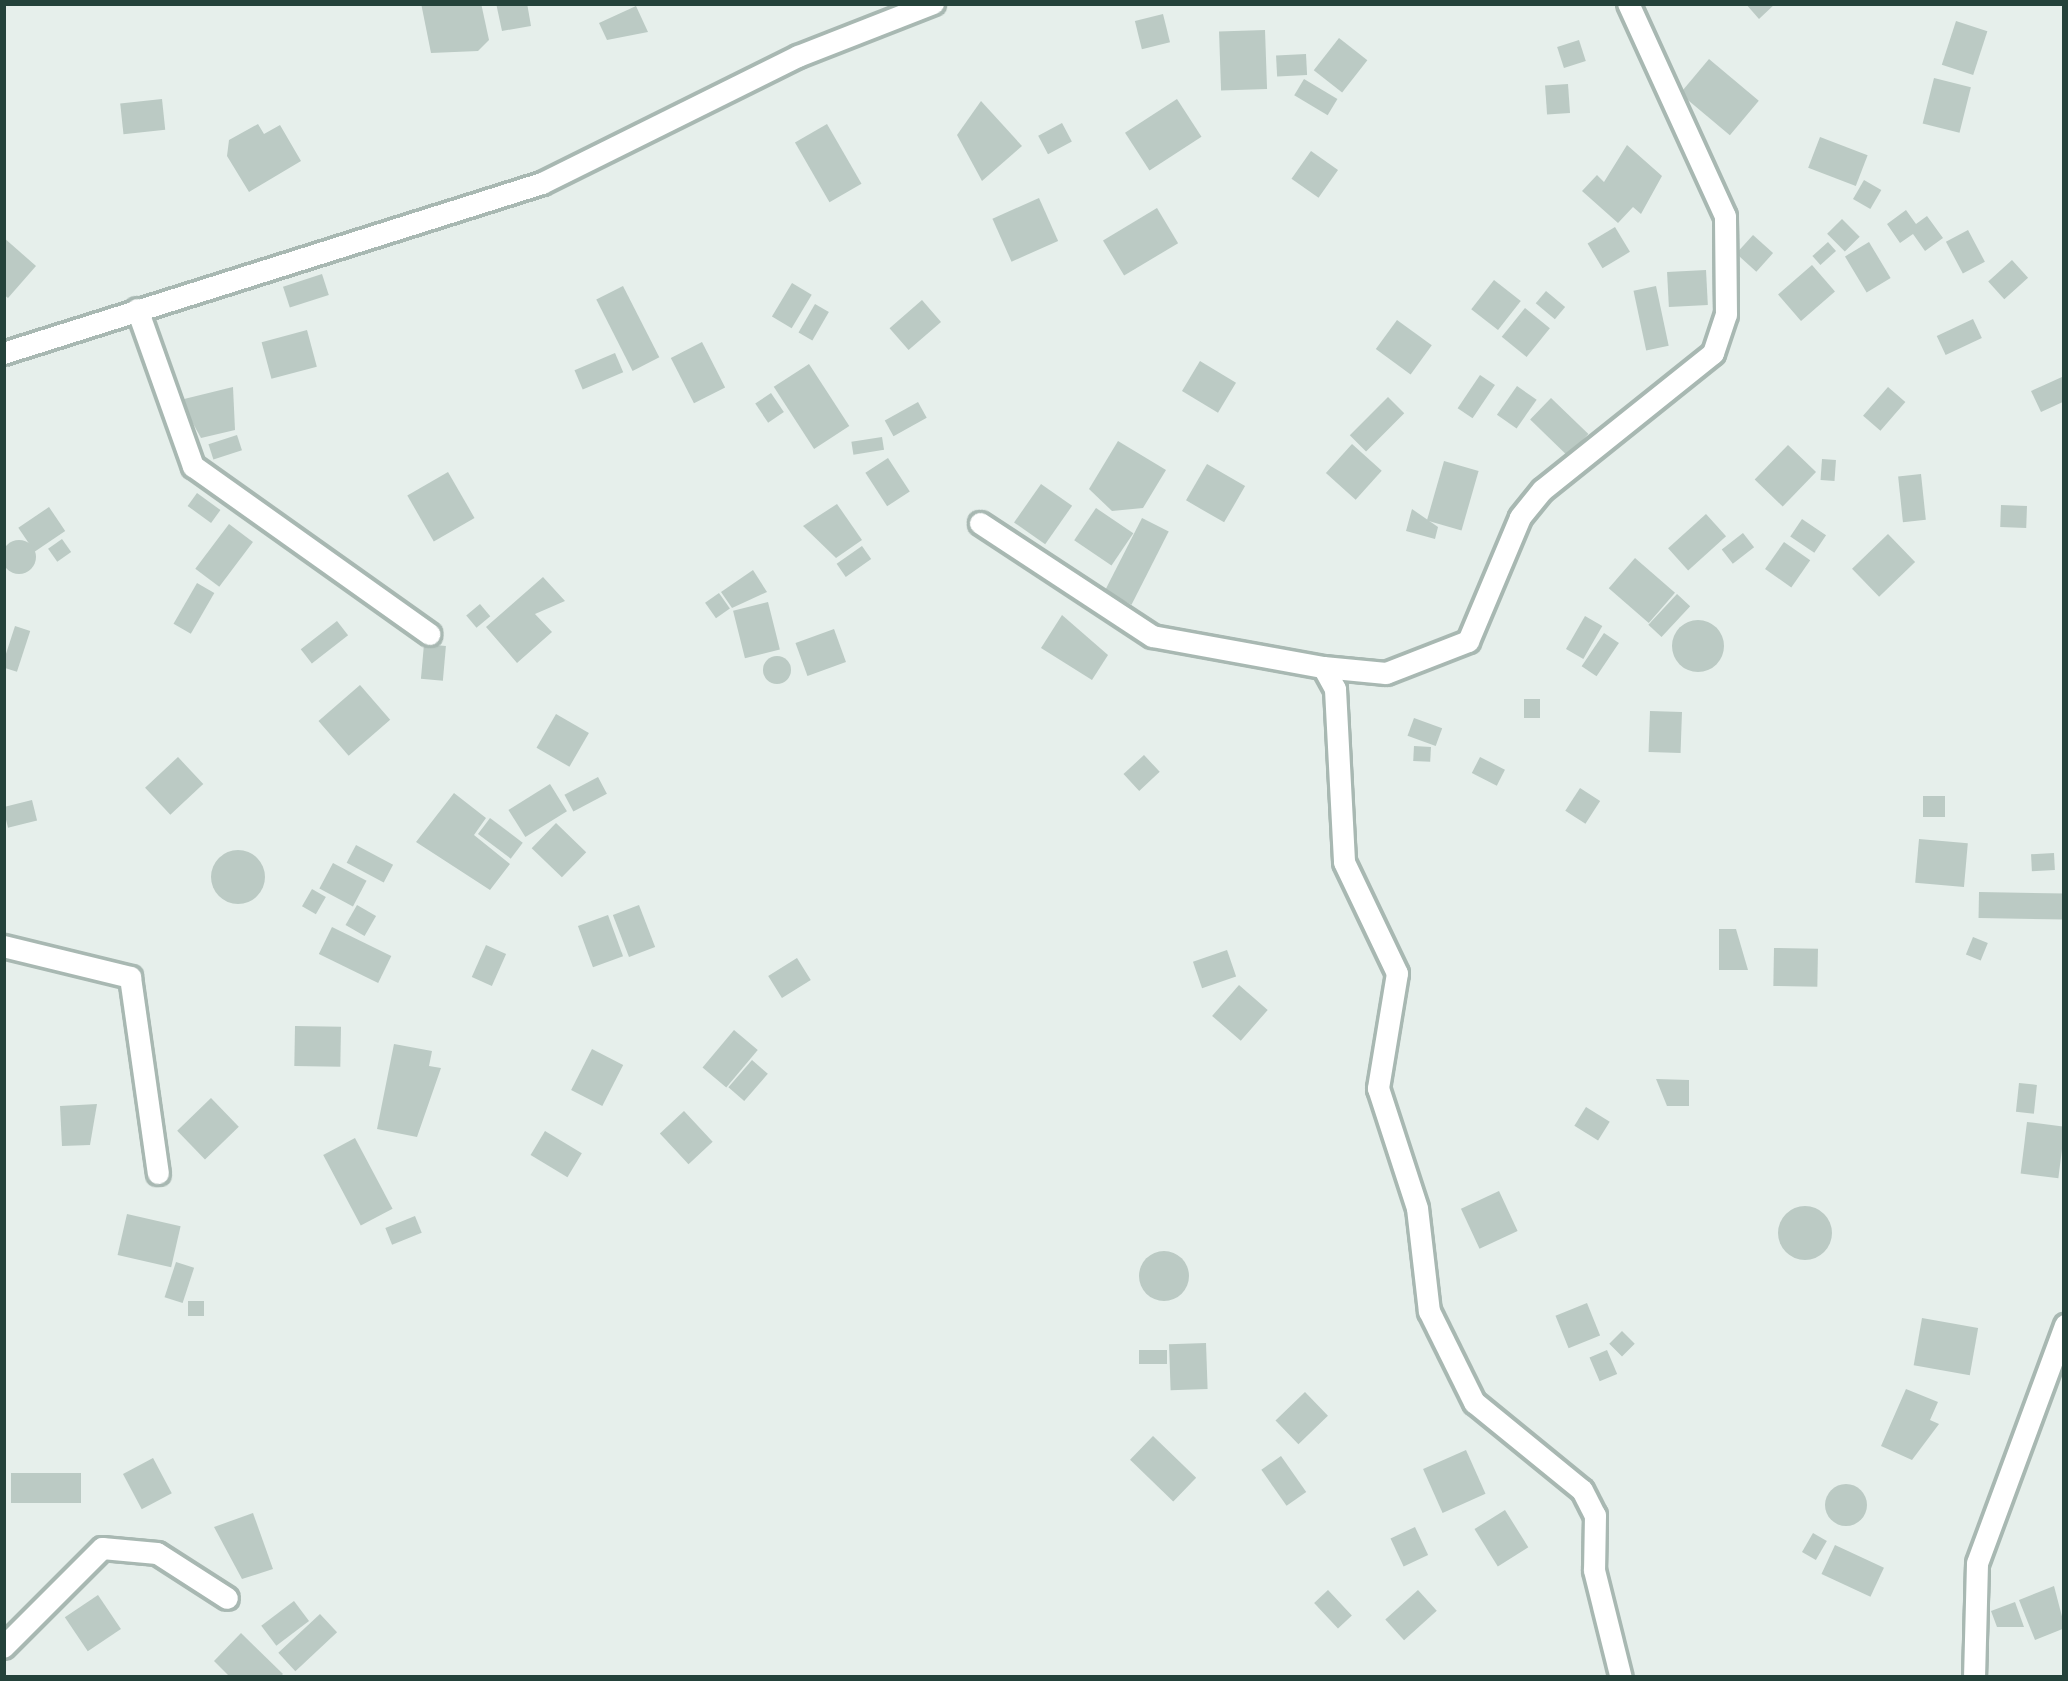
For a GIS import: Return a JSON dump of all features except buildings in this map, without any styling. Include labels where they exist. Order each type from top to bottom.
[{"type":"street","points":[[3,353],[542,184],[798,56],[933,3]]},
{"type":"street","points":[[980,524],[1152,636],[1323,667],[1386,673],[1468,641],[1531,504],[1713,352],[1726,314],[1725,216],[1628,3]]},
{"type":"street","points":[[137,309],[193,466],[429,634]]},
{"type":"street","points":[[1323,667],[1335,689],[1344,862],[1397,973],[1378,1088],[1417,1208],[1430,1311],[1474,1402],[1582,1490],[1595,1515],[1594,1570],[1621,1678]]},
{"type":"street","points":[[3,946],[130,977],[158,1173]]},
{"type":"street","points":[[1974,1678],[1977,1563],[2065,1324]]},
{"type":"street","points":[[3,1647],[102,1549],[157,1553],[227,1598]]}]
